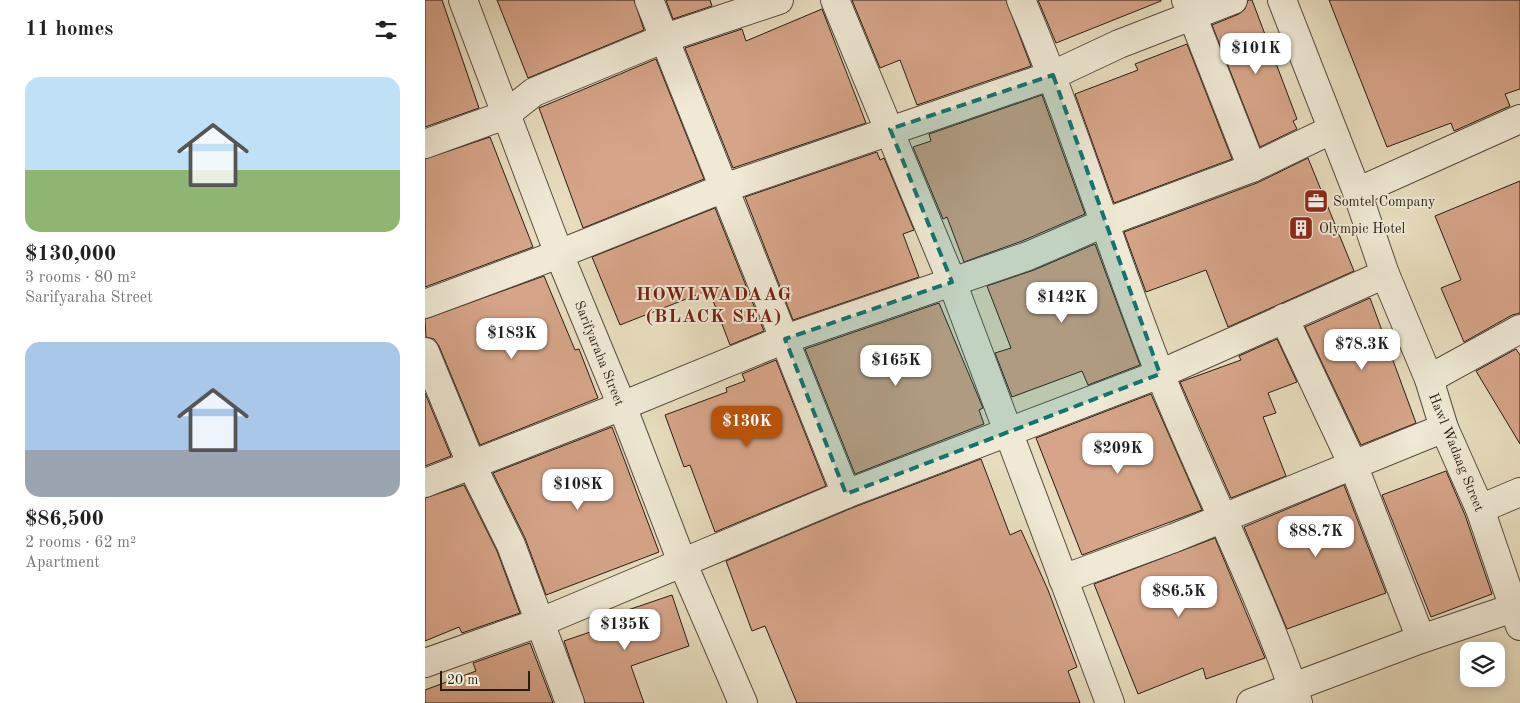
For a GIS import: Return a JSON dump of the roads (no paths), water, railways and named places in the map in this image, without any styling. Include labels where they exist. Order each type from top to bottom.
[{"type":"street","name":"Sarifyaraha Street","points":[[463,0],[559,254],[622,406],[682,562],[743,703]]},
{"type":"street","points":[[649,0],[846,494]]},
{"type":"street","points":[[425,144],[505,115],[534,92],[665,38],[779,0]]},
{"type":"street","points":[[835,0],[952,282],[1007,433],[1110,703]]},
{"type":"street","points":[[1021,0],[1053,74],[1104,224],[1160,374],[1223,518],[1295,696]]},
{"type":"street","points":[[425,304],[559,254],[724,188],[1053,74],[1189,7],[1233,0]]},
{"type":"street","name":"Hawl Wadaag Street","points":[[1282,0],[1331,130],[1357,192],[1385,274],[1429,379],[1444,428],[1480,509],[1517,617]]},
{"type":"street","points":[[1189,7],[1252,168]]},
{"type":"street","points":[[1357,192],[1520,119]]},
{"type":"street","points":[[425,483],[622,406],[785,339],[1029,256],[1104,224],[1252,168],[1331,130]]},
{"type":"street","points":[[425,663],[541,622],[846,494],[1160,374],[1385,274]]},
{"type":"street","points":[[1284,318],[1354,466],[1421,639]]},
{"type":"street","points":[[1429,379],[1520,329]]},
{"type":"street","points":[[425,352],[472,466],[511,545],[570,703]]},
{"type":"street","points":[[1063,579],[1223,518],[1444,428]]},
{"type":"street","points":[[1480,509],[1520,492]]},
{"type":"street","points":[[1251,703],[1295,696],[1421,639],[1517,617]]},
{"type":"place","name":"Somtel Company","points":[[1316,201]]},
{"type":"place","name":"Olympic Hotel","points":[[1301,228]]},
{"type":"district","name":"HOWLWADAAG (BLACK SEA)","points":[[714,304]]}]
